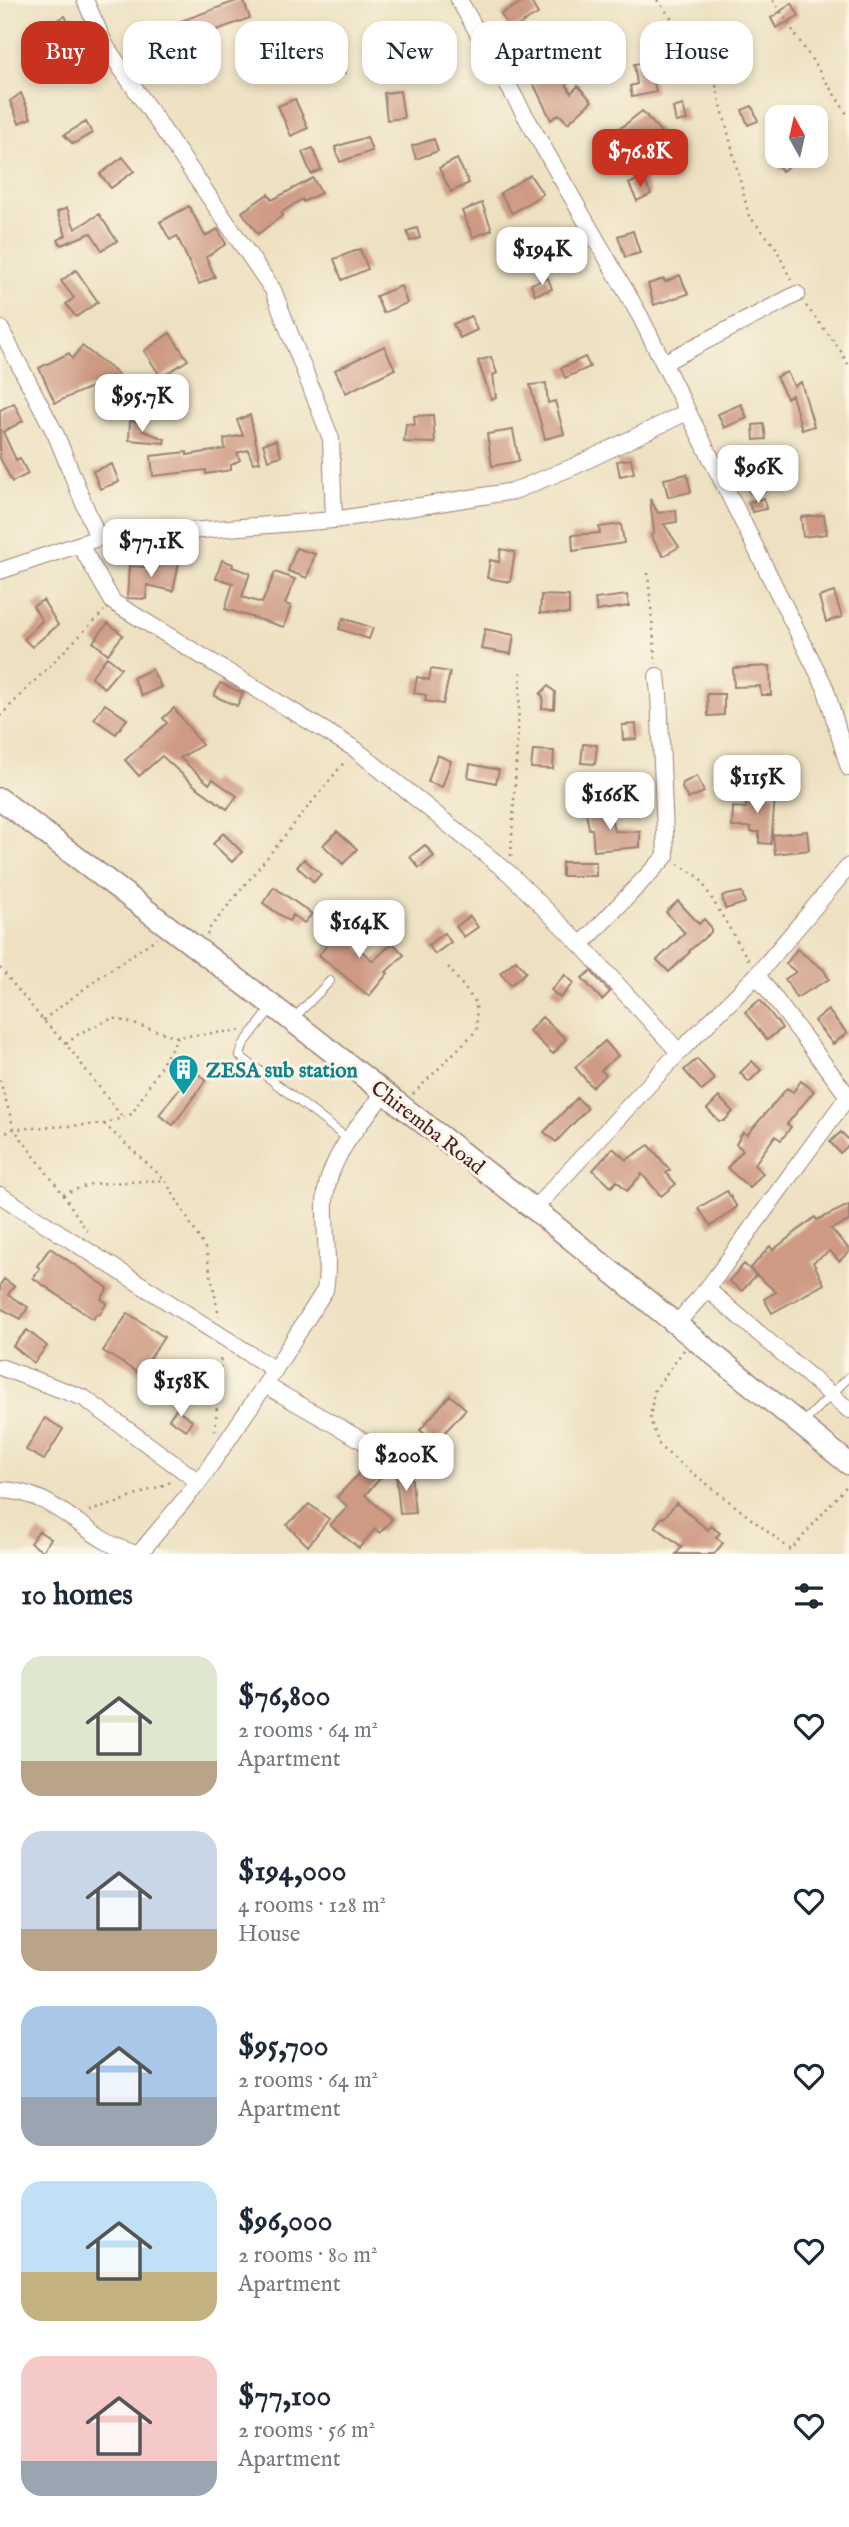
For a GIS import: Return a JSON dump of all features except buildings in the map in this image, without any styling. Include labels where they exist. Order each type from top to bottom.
[{"type":"main road","name":"Chiremba Road","points":[[0,799],[534,1209],[849,1464]]},
{"type":"street","points":[[85,0],[105,45],[273,290],[331,439],[334,520]]},
{"type":"street","points":[[459,0],[665,362],[687,412],[825,687],[849,768]]},
{"type":"street","points":[[665,362],[797,294]]},
{"type":"street","points":[[0,328],[56,435],[98,538]]},
{"type":"street","points":[[0,571],[98,538],[334,520],[514,491],[575,466],[687,412]]},
{"type":"street","points":[[80,544],[113,602],[355,749],[510,874],[581,945],[679,1052]]},
{"type":"street","points":[[581,945],[666,856],[657,676]]},
{"type":"street","points":[[534,1209],[679,1052],[757,975],[849,866]]},
{"type":"street","points":[[685,1330],[707,1289],[848,1096],[757,975]]},
{"type":"street","points":[[0,1490],[18,1490],[46,1499],[117,1549],[138,1554],[265,1385],[325,1290],[328,1275],[325,1200],[328,1180],[348,1139],[392,1099]]},
{"type":"street","points":[[0,1195],[275,1370]]},
{"type":"street","points":[[707,1289],[849,1410]]},
{"type":"street","points":[[0,1367],[84,1398],[194,1478]]},
{"type":"street","points":[[265,1385],[365,1442]]},
{"type":"lane","points":[[291,1021],[330,981]]},
{"type":"lane","points":[[273,1006],[243,1045],[240,1056],[348,1139]]},
{"type":"lane","points":[[802,1424],[849,1377]]},
{"type":"path","points":[[657,0],[712,69],[749,216],[775,247],[797,294],[839,348],[849,366]]},
{"type":"path","points":[[774,0],[849,117]]},
{"type":"path","points":[[648,573],[657,676]]},
{"type":"path","points":[[0,716],[113,602]]},
{"type":"path","points":[[510,874],[521,671]]},
{"type":"path","points":[[200,952],[210,928],[355,749]]},
{"type":"path","points":[[666,856],[699,877],[757,975]]},
{"type":"path","points":[[43,1020],[170,929]]},
{"type":"path","points":[[392,1099],[411,1097],[477,1030],[476,1003],[446,964]]},
{"type":"path","points":[[0,968],[66,1044],[123,1118]]},
{"type":"path","points":[[66,1044],[79,1033],[113,1018],[178,1037],[254,1029]]},
{"type":"path","points":[[0,1136],[14,1129],[104,1124],[132,1114],[178,1037]]},
{"type":"path","points":[[0,1080],[14,1129],[62,1194],[106,1261]]},
{"type":"path","points":[[104,1124],[165,1180],[205,1250],[222,1334],[215,1431]]},
{"type":"path","points":[[62,1194],[91,1184],[165,1180]]},
{"type":"path","points":[[685,1330],[654,1391],[650,1419],[660,1447],[795,1554]]},
{"type":"path","points":[[69,1517],[194,1478]]},
{"type":"path","points":[[791,1550],[849,1483]]},
{"type":"place","name":"ZESA sub station","points":[[183,1097]]}]
